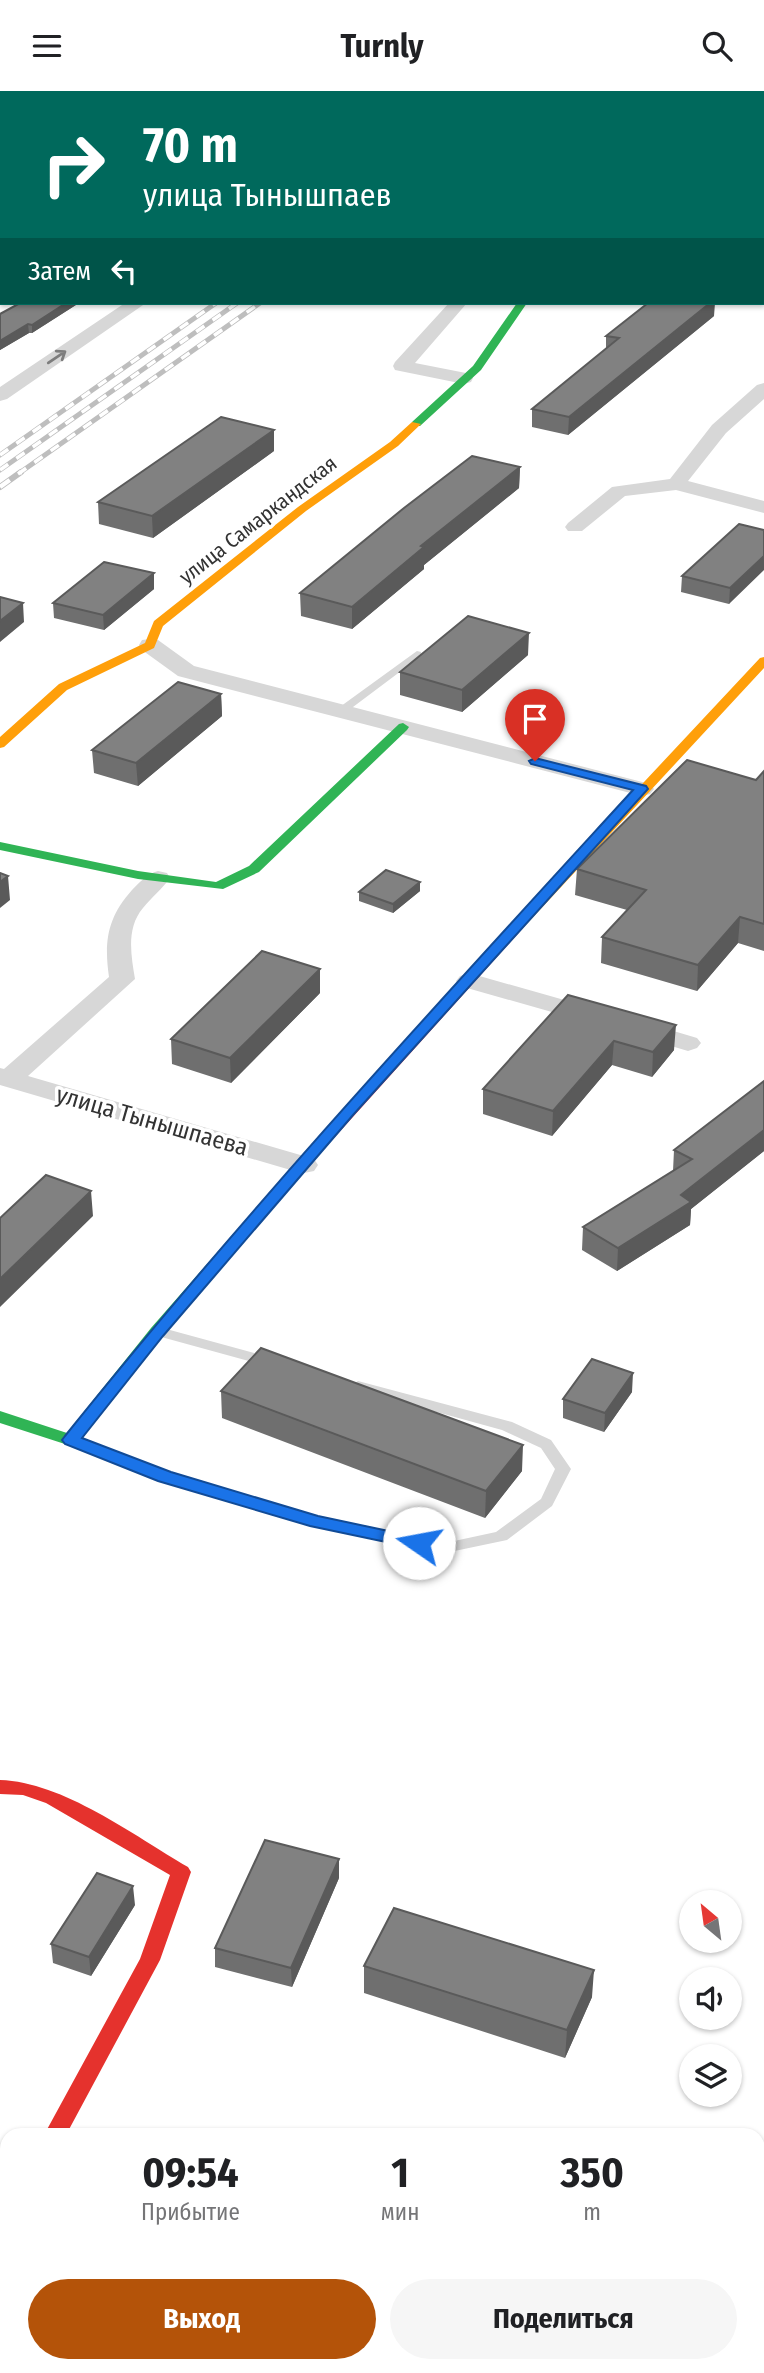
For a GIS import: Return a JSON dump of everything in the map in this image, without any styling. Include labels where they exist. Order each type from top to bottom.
[{"type":"street","points":[[0,395],[134,305]]},
{"type":"street","points":[[456,305],[402,366],[464,378]]},
{"type":"street","name":"улица Самаркандская","points":[[150,645],[158,624],[302,509],[394,444],[477,367],[521,305]]},
{"type":"street","points":[[676,484],[719,429],[764,389]]},
{"type":"street","points":[[575,527],[619,491],[676,484],[764,506]]},
{"type":"street","points":[[0,744],[63,687],[150,645],[186,671],[642,789]]},
{"type":"street","points":[[0,1417],[71,1440],[157,1332],[348,1111],[642,789],[764,661]]},
{"type":"street","points":[[0,846],[158,878],[218,886],[254,869],[403,727]]},
{"type":"street","points":[[5,1077],[122,979],[116,942],[128,908],[158,878]]},
{"type":"street","points":[[469,981],[688,1043]]},
{"type":"street","name":"улица Тынышпаева","points":[[5,1077],[303,1165]]},
{"type":"street","points":[[0,1787],[24,1788],[53,1798],[181,1872],[150,1960],[59,2128]]},
{"type":"lane","points":[[341,711],[417,654]]},
{"type":"lane","points":[[157,1332],[292,1368]]},
{"type":"lane","points":[[71,1440],[164,1477],[317,1522],[445,1548],[501,1536],[547,1502],[563,1469],[547,1444],[507,1426],[346,1383]]},
{"type":"building","points":[[16,305],[63,305],[0,341],[0,314]]},
{"type":"building","points":[[645,305],[708,305],[569,417],[532,409],[619,338],[606,336]]},
{"type":"building","points":[[221,417],[274,430],[152,516],[98,502]]},
{"type":"building","points":[[472,456],[520,467],[421,546],[424,547],[352,607],[300,593],[404,508]]},
{"type":"building","points":[[739,524],[764,530],[764,556],[730,588],[682,576]]},
{"type":"building","points":[[104,562],[154,573],[103,615],[53,603]]},
{"type":"building","points":[[0,597],[23,603],[0,621]]},
{"type":"building","points":[[468,616],[529,633],[462,690],[400,672]]},
{"type":"building","points":[[178,682],[221,694],[136,763],[92,750]]},
{"type":"building","points":[[687,760],[756,780],[764,771],[764,924],[740,917],[698,965],[602,937],[646,890],[577,869]]},
{"type":"building","points":[[386,870],[420,882],[393,904],[359,892]]},
{"type":"building","points":[[0,873],[8,876],[0,882]]},
{"type":"building","points":[[262,951],[320,969],[230,1058],[171,1039]]},
{"type":"building","points":[[568,995],[676,1025],[653,1052],[614,1041],[553,1111],[483,1089]]},
{"type":"building","points":[[764,1081],[764,1130],[681,1195],[691,1202],[618,1248],[583,1227],[692,1159],[674,1150]]},
{"type":"building","points":[[46,1175],[91,1191],[0,1279],[0,1218]]},
{"type":"building","points":[[261,1348],[523,1445],[486,1491],[221,1391]]},
{"type":"building","points":[[592,1359],[633,1373],[605,1413],[563,1399]]},
{"type":"building","points":[[265,1840],[339,1859],[291,1968],[215,1948]]},
{"type":"building","points":[[97,1873],[133,1886],[89,1957],[51,1944]]},
{"type":"building","points":[[394,1908],[594,1970],[567,2030],[364,1966]]},
{"type":"railway","points":[[0,455],[213,305]]},
{"type":"railway","points":[[0,470],[234,305]]},
{"type":"railway","points":[[18,474],[257,305]]},
{"type":"railway","points":[[0,487],[21,472]]},
{"type":"traffic: fast","points":[[416,424],[477,368],[521,305]]},
{"type":"traffic: fast","points":[[0,846],[138,875],[218,886],[254,869],[403,727]]},
{"type":"traffic: fast","points":[[0,1417],[71,1440],[157,1332],[284,1185]]},
{"type":"traffic: slow","points":[[0,744],[63,687],[150,645],[158,624],[302,509],[394,444],[416,424]]},
{"type":"traffic: slow","points":[[519,924],[764,661]]},
{"type":"traffic: jam","points":[[284,1185],[519,924]]},
{"type":"traffic: jam","points":[[0,1787],[24,1788],[53,1798],[181,1872],[150,1960],[59,2128]]},
{"type":"route","points":[[419,1543],[317,1522],[164,1477],[71,1440],[157,1332],[348,1111],[642,789],[535,761]]}]
